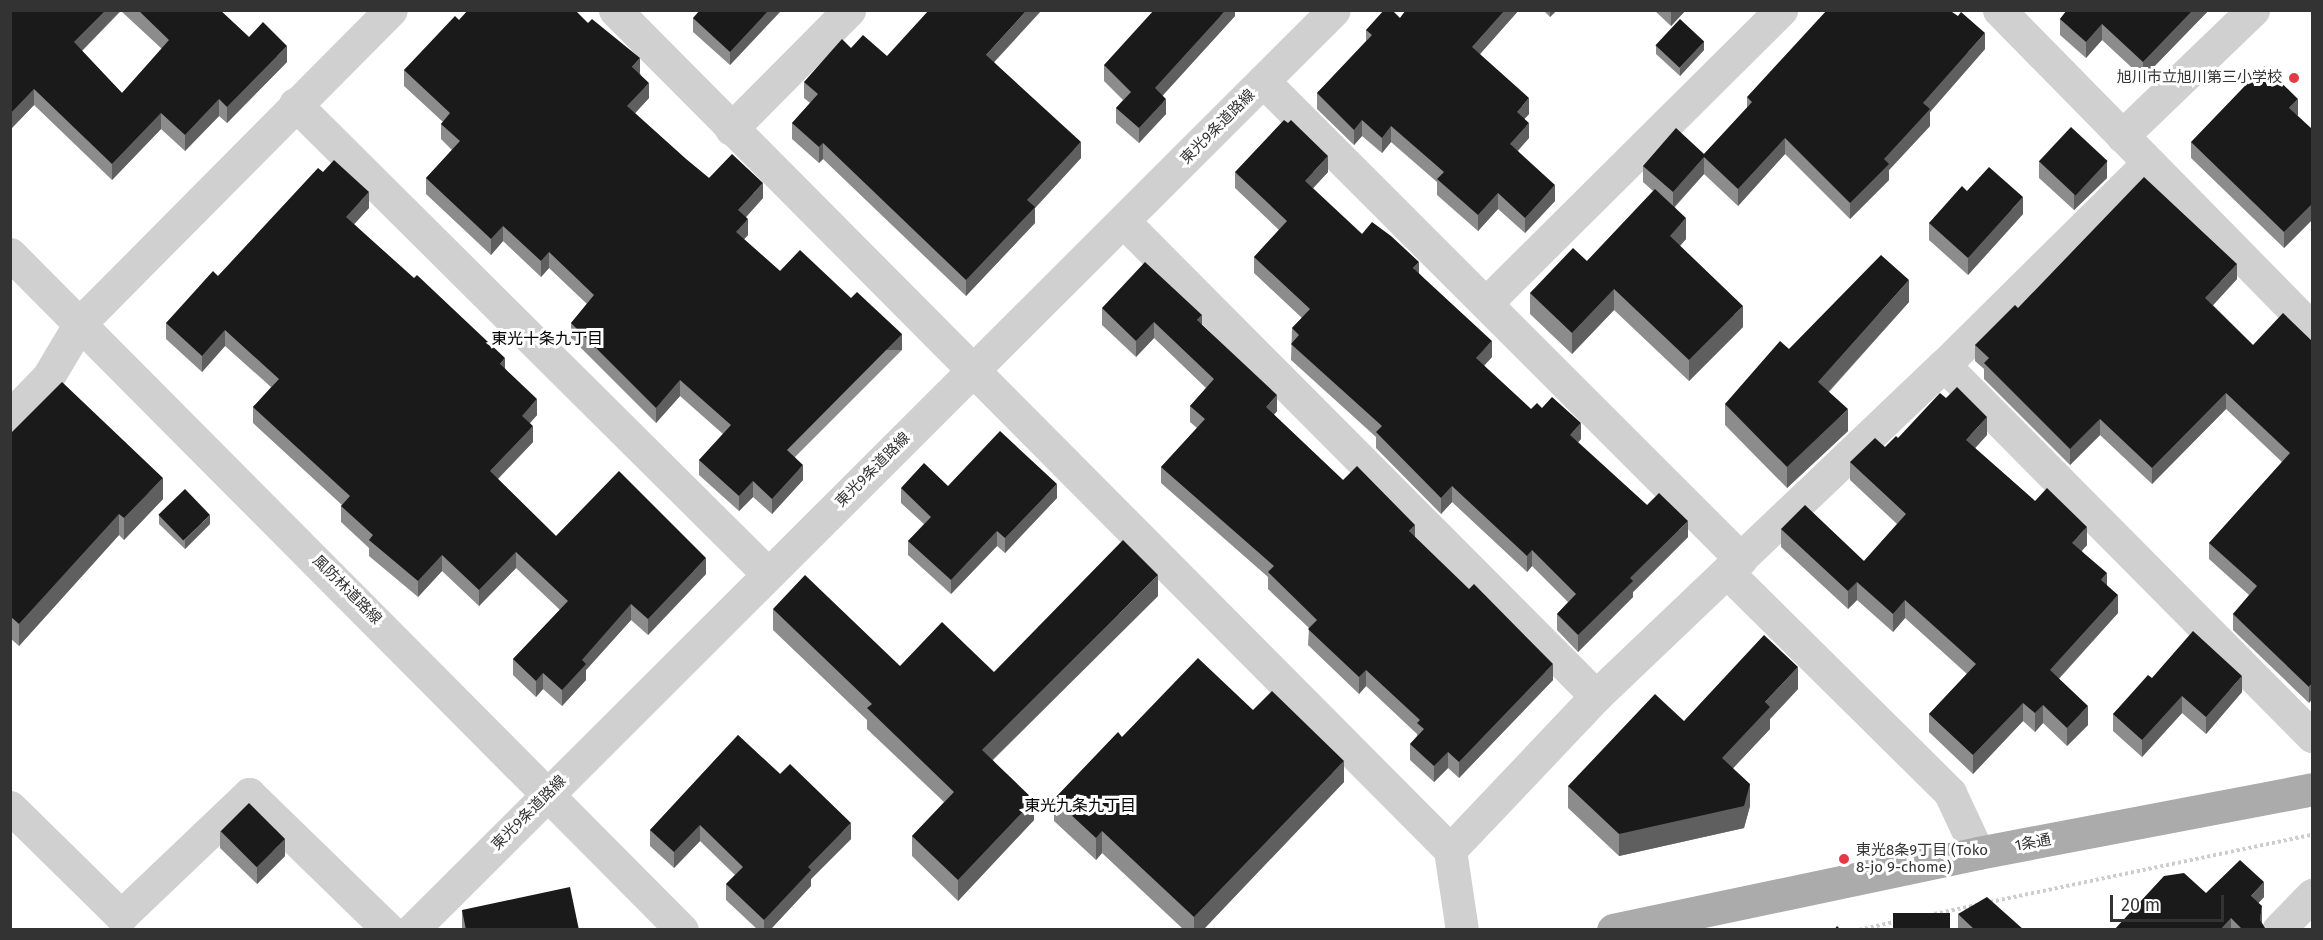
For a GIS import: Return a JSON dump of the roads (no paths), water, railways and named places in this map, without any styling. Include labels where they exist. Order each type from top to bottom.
[{"type":"main road","name":"1条通","points":[[1613,930],[1978,853],[2313,789]]},
{"type":"street","points":[[10,416],[48,377],[80,323],[295,104],[391,10]]},
{"type":"street","points":[[615,10],[1450,850],[1462,930]]},
{"type":"street","points":[[731,129],[849,10]]},
{"type":"street","name":"東光9条道路線","points":[[412,930],[1334,10]]},
{"type":"street","points":[[1486,303],[1781,10]]},
{"type":"street","points":[[1999,10],[2148,164],[2313,329]]},
{"type":"street","points":[[2122,136],[2253,10]]},
{"type":"street","points":[[1263,81],[1486,303],[1950,793],[1978,853]]},
{"type":"street","points":[[295,104],[768,574]]},
{"type":"street","points":[[1450,850],[1596,696],[1944,366],[2148,164]]},
{"type":"street","points":[[1124,222],[1596,696]]},
{"type":"street","name":"風防林道路線","points":[[10,254],[550,792],[682,930]]},
{"type":"street","points":[[1944,366],[2313,736]]},
{"type":"street","points":[[10,807],[121,916],[249,794],[389,930]]},
{"type":"street","points":[[2278,930],[2313,895]]},
{"type":"place","name":"旭川市立旭川第三小学校","points":[[2294,78]]},
{"type":"place","name":"東光8条9丁目 (Toko 8-jo 9-chome)","points":[[1844,859]]},
{"type":"district","name":"東光十条九丁目","points":[[547,339]]},
{"type":"district","name":"東光九条九丁目","points":[[1080,806]]}]
